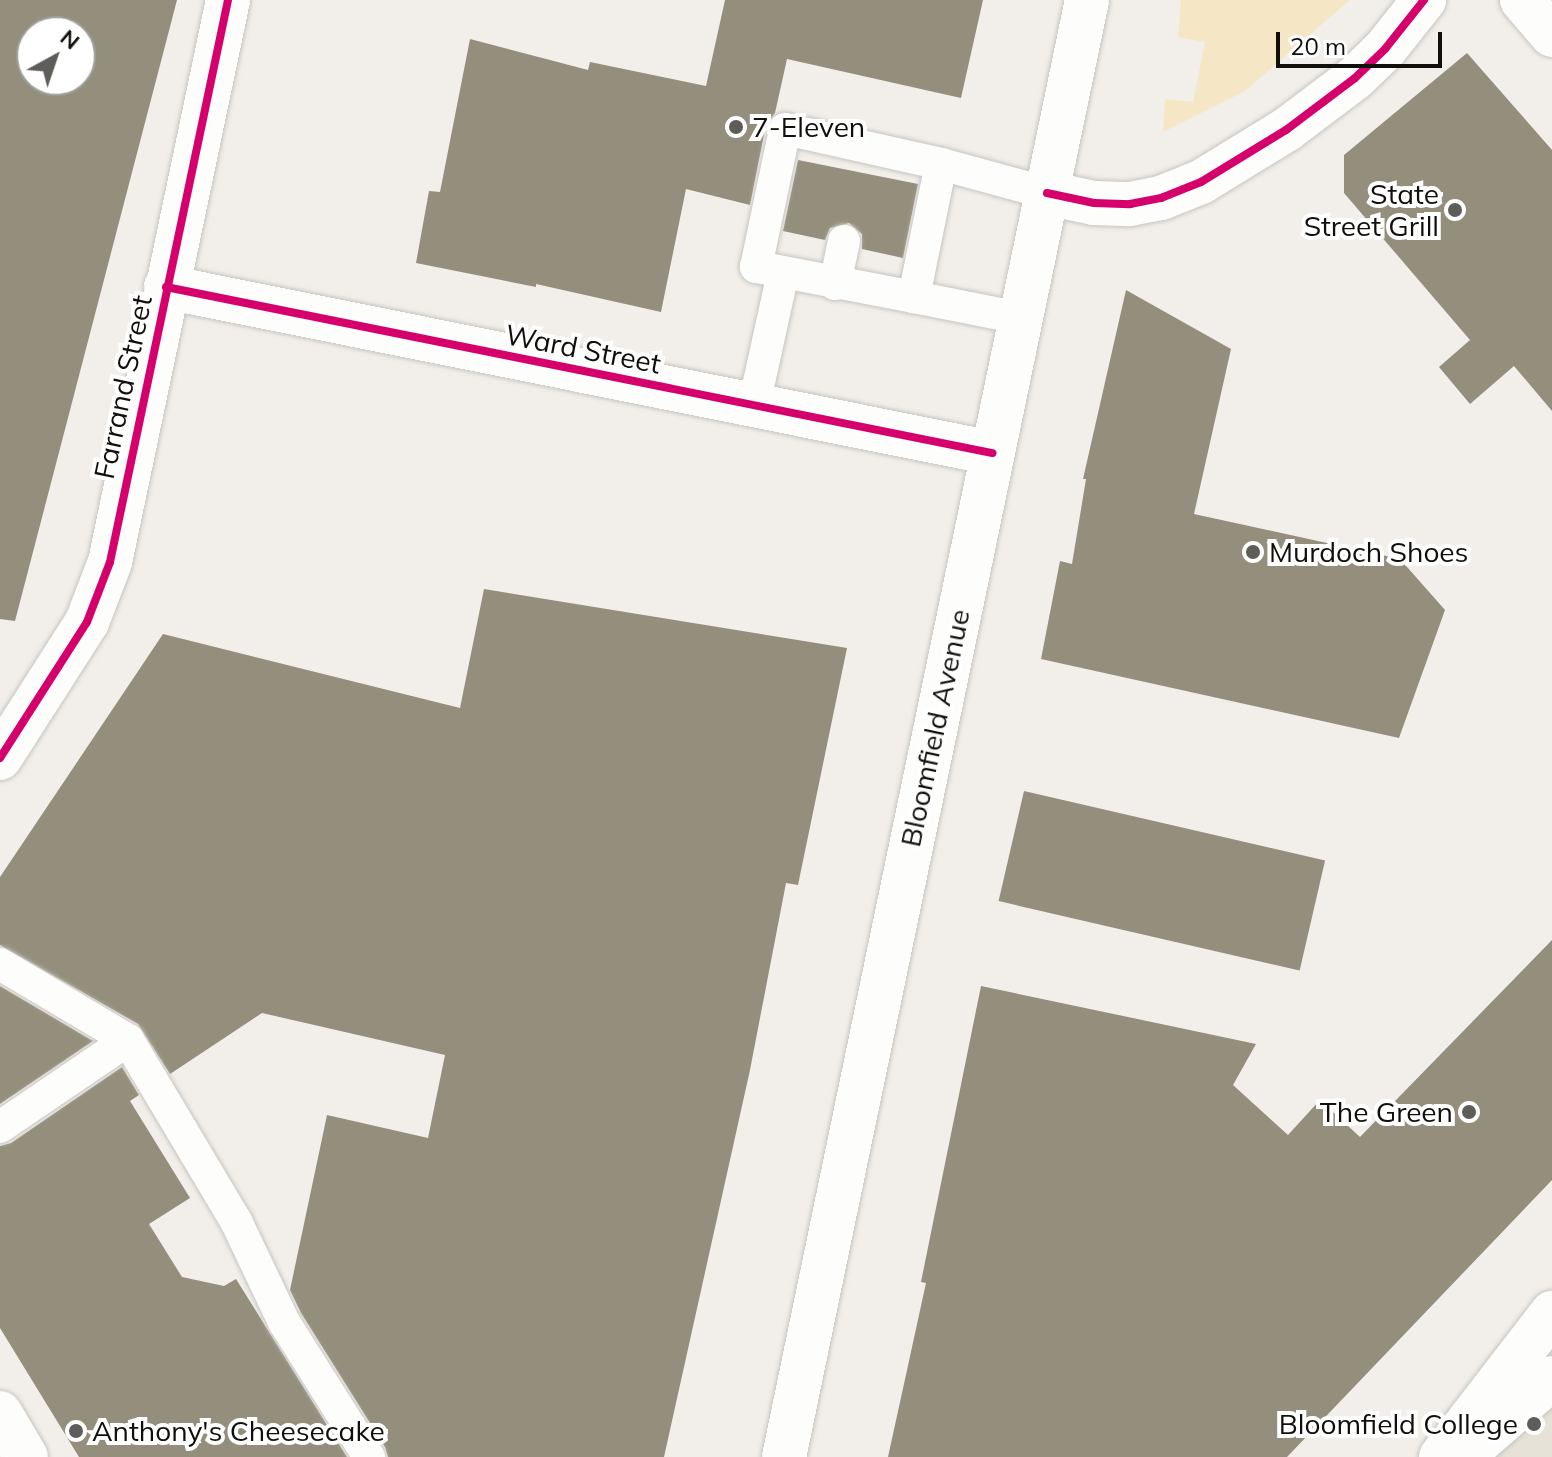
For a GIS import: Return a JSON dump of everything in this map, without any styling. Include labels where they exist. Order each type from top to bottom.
[{"type":"street","name":"Farrand Street","points":[[0,758],[87,622],[110,562],[228,0]]},
{"type":"street","name":"Bloomfield Avenue","points":[[784,1457],[1087,0]]},
{"type":"street","points":[[1047,193],[1094,203],[1130,204],[1161,198],[1201,182],[1286,130],[1355,78],[1385,49],[1424,0]]},
{"type":"street","points":[[1522,0],[1552,35]]},
{"type":"street","name":"Ward Street","points":[[166,287],[992,453]]},
{"type":"street","points":[[1441,1457],[1552,1313]]},
{"type":"street","points":[[1461,1457],[1552,1378]]},
{"type":"street","points":[[0,1413],[26,1457]]},
{"type":"lane","points":[[1020,318],[756,267],[785,129],[862,159],[941,164],[1047,193]]},
{"type":"lane","points":[[914,297],[941,164]]},
{"type":"lane","points":[[835,284],[844,241]]},
{"type":"lane","points":[[754,405],[783,273]]},
{"type":"lane","points":[[2,972],[128,1040],[236,1221],[284,1322],[369,1457]]},
{"type":"lane","points":[[0,1127],[128,1040]]},
{"type":"shaded area","points":[[1181,0],[1350,0],[1245,91],[1163,132],[1165,99],[1193,102],[1205,42],[1178,37]]},
{"type":"shaded area","name":"Bloomfield College","points":[[1552,1391],[1552,1457],[1478,1457]]},
{"type":"building","points":[[0,0],[177,0],[15,621],[0,619]]},
{"type":"building","points":[[725,0],[983,0],[961,98],[787,59],[775,113],[766,125],[750,205],[686,189],[661,312],[536,284],[536,287],[416,263],[429,191],[440,192],[470,39],[588,70],[590,62],[706,86]]},
{"type":"building","name":"State Street Grill","points":[[1467,53],[1552,150],[1552,411],[1514,366],[1470,404],[1439,367],[1470,340],[1344,193],[1344,155]]},
{"type":"building","points":[[798,160],[918,184],[903,258],[862,249],[862,234],[849,223],[830,228],[825,240],[783,231]]},
{"type":"building","points":[[1126,290],[1231,349],[1194,514],[1400,559],[1445,610],[1399,738],[1041,659],[1060,561],[1072,564],[1086,479],[1083,479]]},
{"type":"building","points":[[484,589],[847,648],[798,885],[786,883],[750,1070],[664,1457],[388,1457],[385,1447],[301,1313],[290,1290],[327,1115],[428,1138],[445,1055],[262,1013],[170,1074],[138,1024],[0,945],[0,877],[163,634],[460,708]]},
{"type":"building","points":[[1024,791],[1325,861],[1300,971],[999,901]]},
{"type":"building","points":[[1552,940],[1552,1180],[1287,1457],[888,1457],[926,1283],[921,1282],[981,986],[1256,1044],[1233,1085],[1288,1135],[1320,1100],[1360,1137]]},
{"type":"building","points":[[0,986],[93,1041],[0,1104]]},
{"type":"building","points":[[122,1067],[139,1095],[130,1101],[190,1198],[149,1224],[182,1277],[224,1286],[236,1279],[347,1457],[79,1457],[0,1328],[0,1146],[11,1143]]},
{"type":"cycle path","points":[[0,758],[87,622],[110,562],[228,0]]},
{"type":"cycle path","points":[[1047,193],[1094,203],[1130,204],[1161,198],[1201,182],[1286,130],[1355,78],[1385,49],[1424,0]]},
{"type":"cycle path","points":[[166,287],[992,453]]},
{"type":"place","name":"7-Eleven","points":[[736,127]]},
{"type":"place","name":"State Street Grill","points":[[1455,210]]},
{"type":"place","name":"Murdoch Shoes","points":[[1253,552]]},
{"type":"place","name":"The Green","points":[[1469,1112]]},
{"type":"place","name":"Bloomfield College","points":[[1534,1424]]},
{"type":"place","name":"Anthony's Cheesecake","points":[[76,1431]]}]
